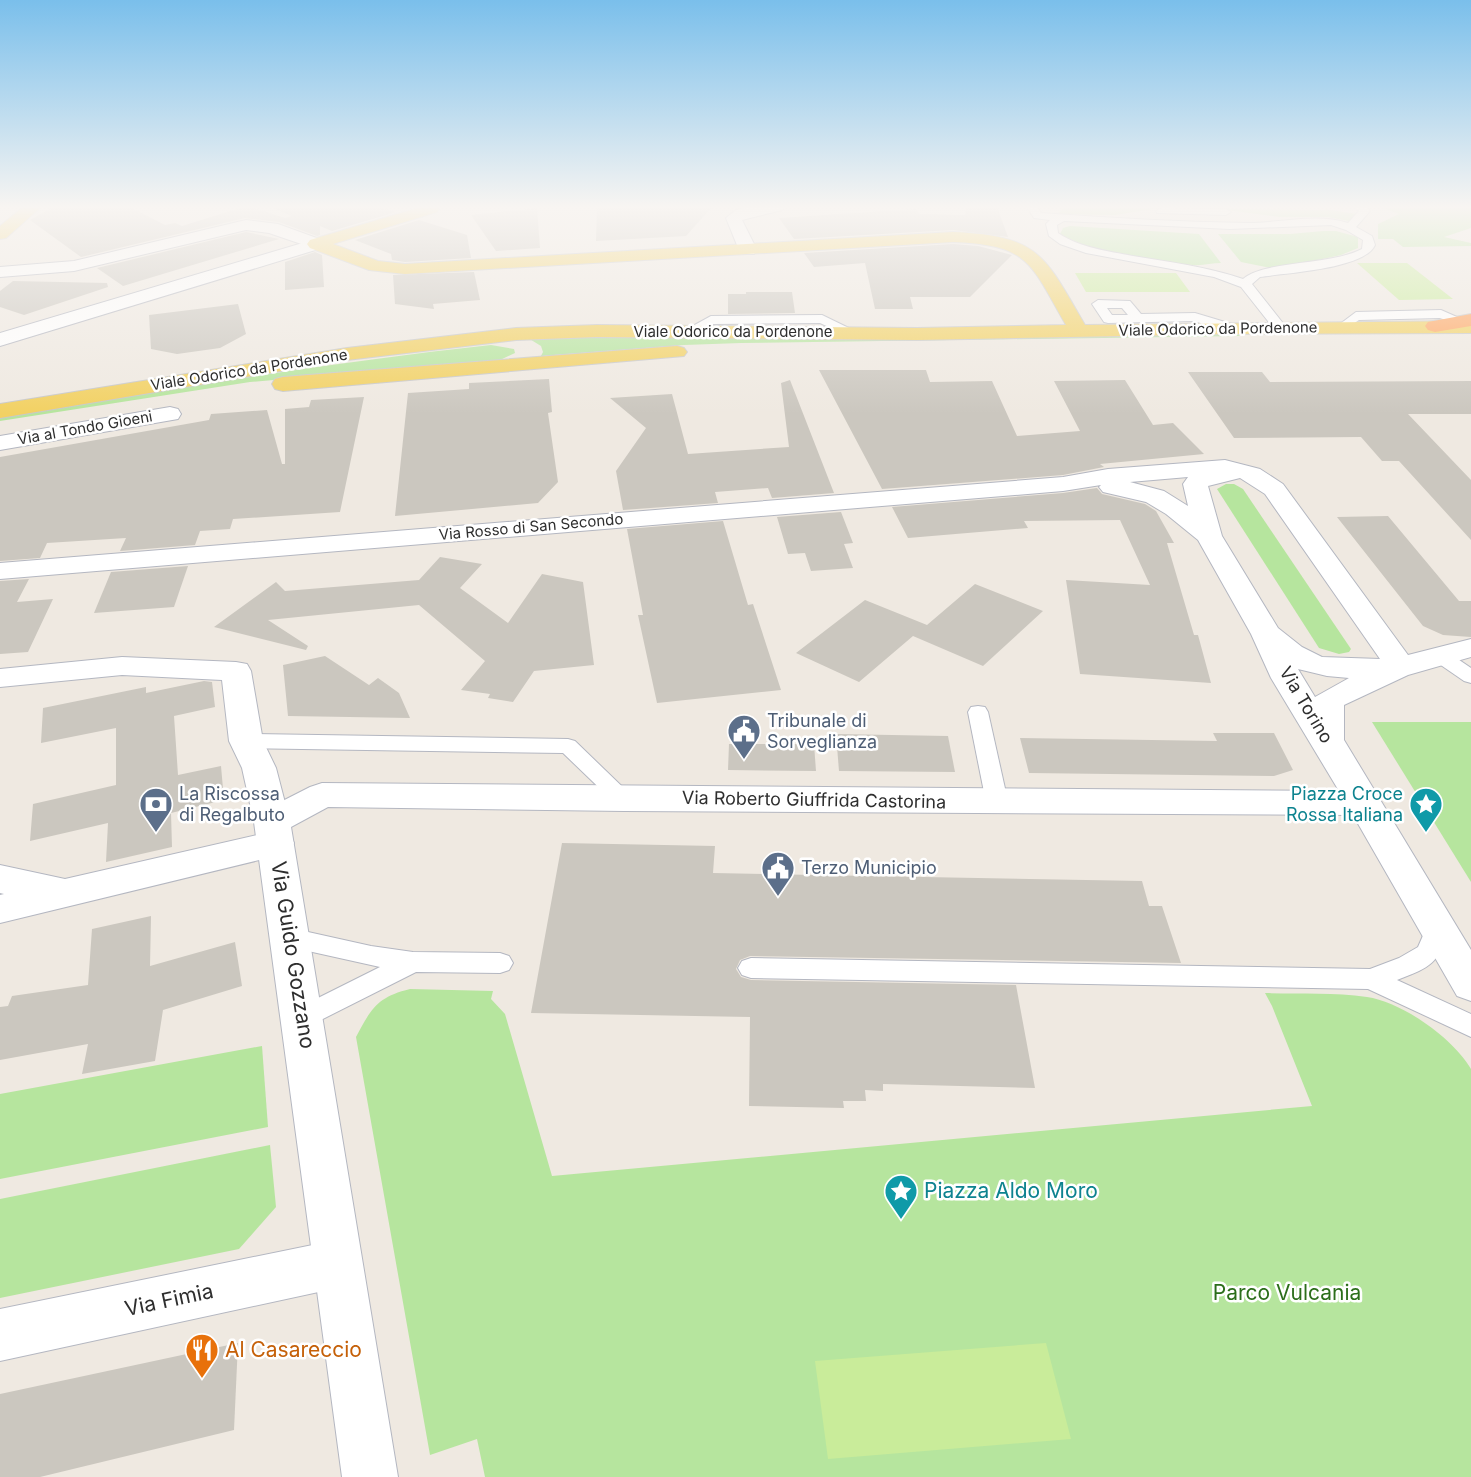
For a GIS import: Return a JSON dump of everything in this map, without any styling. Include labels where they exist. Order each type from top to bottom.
[{"type":"main road","points":[[0,340],[211,276]]},
{"type":"main road","points":[[1045,276],[1079,331]]},
{"type":"main road","name":"Viale Odorico da Pordenone","points":[[0,411],[347,354],[516,334],[597,331],[917,334],[1468,326]]},
{"type":"main road","name":"Viale Odorico da Pordenone","points":[[0,428],[259,386],[696,351],[948,346],[1468,326]]},
{"type":"main road","points":[[347,354],[510,341],[524,348],[525,353],[520,357],[498,366]]},
{"type":"main road","points":[[948,346],[1170,349]]},
{"type":"main road","name":"Via al Tondo Gioeni","points":[[0,443],[170,414]]},
{"type":"main road","points":[[1063,484],[1108,476],[1214,468],[1256,476],[1281,499],[1401,667]]},
{"type":"main road","name":"Via Torino","points":[[1256,476],[1227,474],[1202,479],[1195,484],[1209,536],[1266,634],[1287,678],[1327,740],[1471,985]]},
{"type":"main road","points":[[1063,484],[1131,488],[1149,492],[1165,500],[1209,536]]},
{"type":"main road","name":"Via Rosso di San Secondo","points":[[0,571],[1063,484]]},
{"type":"main road","points":[[1266,634],[1297,657],[1322,666],[1344,669],[1401,667]]},
{"type":"main road","points":[[1327,740],[1328,701],[1353,686],[1401,667],[1471,648]]},
{"type":"main road","name":"Via Guido Gozzano","points":[[0,678],[122,666],[236,671],[246,741],[259,768],[274,832],[370,1477]]},
{"type":"main road","name":"Via Roberto Giuffrida Castorina","points":[[0,909],[75,892],[274,832],[322,795],[997,802],[1363,803]]},
{"type":"main road","points":[[0,879],[49,890],[75,892]]},
{"type":"main road","name":"Via Fimia","points":[[0,1335],[337,1264]]},
{"type":"lane","points":[[1222,276],[1245,284],[1280,327]]},
{"type":"lane","points":[[1245,284],[1254,276]]},
{"type":"lane","points":[[1342,327],[1356,316],[1441,314],[1468,326]]},
{"type":"lane","points":[[1137,318],[1196,317],[1230,328]]},
{"type":"lane","points":[[1439,655],[1471,677]]},
{"type":"lane","points":[[978,712],[997,802]]},
{"type":"lane","points":[[246,741],[568,746],[624,799]]},
{"type":"lane","points":[[751,968],[1371,979],[1408,965],[1428,953],[1437,929]]},
{"type":"lane","points":[[290,938],[341,950],[412,962],[500,963]]},
{"type":"lane","points":[[303,1018],[412,962]]},
{"type":"lane","points":[[1371,979],[1471,1026]]},
{"type":"green space","points":[[1077,276],[1178,276],[1190,292],[1086,292]]},
{"type":"green space","points":[[1372,276],[1424,276],[1453,299],[1399,300]]},
{"type":"green space","points":[[1238,333],[1240,336],[741,343],[541,356],[543,352],[541,346],[528,338],[979,338]]},
{"type":"green space","points":[[491,345],[514,349],[515,353],[500,360],[250,382],[0,421],[0,418],[122,397],[368,360]]},
{"type":"green space","points":[[1226,484],[1234,484],[1243,489],[1351,649],[1349,652],[1339,654],[1319,648],[1217,489]]},
{"type":"green space","points":[[1372,722],[1471,722],[1471,882]]},
{"type":"green space","name":"Parco Vulcania","points":[[410,989],[493,991],[491,999],[505,1014],[552,1176],[1312,1106],[1265,993],[1354,995],[1381,1000],[1395,1006],[1411,1014],[1439,1034],[1463,1057],[1471,1069],[1471,1477],[485,1477],[477,1439],[430,1455],[356,1037],[366,1019],[382,1000]]},
{"type":"green space","points":[[262,1046],[268,1127],[0,1179],[0,1094]]},
{"type":"green space","points":[[270,1145],[276,1207],[239,1249],[0,1298],[0,1199]]},
{"type":"green space","points":[[1046,1343],[1071,1439],[828,1459],[815,1361]]},
{"type":"building","points":[[108,276],[156,276],[123,286]]},
{"type":"building","points":[[285,276],[323,276],[324,287],[285,290]]},
{"type":"building","points":[[393,276],[475,276],[480,300],[433,304],[434,309],[395,304]]},
{"type":"building","points":[[868,276],[991,276],[970,297],[910,297],[913,309],[875,309]]},
{"type":"building","points":[[13,281],[107,283],[108,287],[24,315],[0,307],[0,291]]},
{"type":"building","points":[[746,292],[792,292],[795,313],[728,314],[728,294],[746,294]]},
{"type":"building","points":[[238,304],[246,334],[220,348],[177,354],[151,349],[149,315]]},
{"type":"building","points":[[819,370],[926,370],[930,382],[992,381],[1017,436],[1080,431],[1054,381],[1125,380],[1153,425],[1173,423],[1204,454],[1100,464],[1104,467],[1063,475],[882,489]]},
{"type":"building","points":[[1188,372],[1262,372],[1270,382],[1471,381],[1471,414],[1408,414],[1471,480],[1471,540],[1399,461],[1382,461],[1361,437],[1234,438]]},
{"type":"building","points":[[549,379],[552,412],[548,413],[558,482],[538,503],[395,516],[408,393],[469,389],[469,383]]},
{"type":"building","points":[[790,380],[834,493],[772,498],[768,488],[715,492],[718,503],[623,510],[616,471],[646,428],[610,398],[672,394],[688,454],[789,447],[781,383]]},
{"type":"building","points":[[364,397],[340,512],[233,519],[230,529],[200,531],[195,545],[120,551],[126,538],[47,543],[40,558],[0,561],[0,457],[209,420],[211,414],[267,410],[282,464],[285,464],[285,409],[309,407],[311,400]]},
{"type":"building","points":[[1097,488],[1102,494],[1145,504],[1156,511],[1174,543],[1167,543],[1194,635],[1198,635],[1211,683],[1080,674],[1066,580],[1150,585],[1120,520],[1024,521],[1028,528],[908,538],[892,507],[1063,493]]},
{"type":"building","points":[[841,512],[853,543],[844,544],[853,568],[811,571],[805,553],[788,554],[777,517]]},
{"type":"building","points":[[1388,516],[1459,601],[1471,601],[1471,637],[1443,635],[1423,626],[1337,517]]},
{"type":"building","points":[[723,521],[748,605],[753,604],[781,690],[657,703],[638,615],[643,615],[627,529]]},
{"type":"building","points":[[440,557],[482,564],[460,588],[508,623],[542,574],[583,582],[594,665],[534,671],[513,702],[488,698],[490,694],[461,690],[485,661],[419,605],[268,620],[308,646],[306,650],[214,627],[276,582],[285,591],[419,580]]},
{"type":"building","points":[[188,566],[174,607],[94,613],[111,572]]},
{"type":"building","points":[[29,579],[17,602],[53,599],[28,652],[0,654],[0,581]]},
{"type":"building","points":[[975,584],[1043,611],[983,666],[913,636],[859,682],[796,653],[865,600],[927,625]]},
{"type":"building","points":[[325,656],[369,685],[378,678],[399,693],[410,718],[288,716],[283,665]]},
{"type":"building","points":[[204,681],[212,682],[215,707],[174,716],[178,775],[221,766],[224,800],[171,813],[172,847],[106,862],[108,823],[30,841],[33,804],[116,785],[116,728],[41,743],[43,708],[146,687],[146,693]]},
{"type":"building","points":[[1213,733],[1274,733],[1293,770],[1274,776],[1029,773],[1020,738],[1217,741]]},
{"type":"building","points":[[836,734],[948,736],[955,772],[839,771]]},
{"type":"building","points":[[729,744],[814,744],[816,771],[728,770]]},
{"type":"building","points":[[562,843],[715,846],[713,873],[1142,881],[1149,906],[1162,906],[1181,963],[750,956],[740,960],[736,969],[741,977],[751,980],[1016,985],[1035,1088],[883,1084],[883,1091],[865,1090],[866,1101],[843,1101],[844,1108],[749,1106],[750,1017],[531,1013]]},
{"type":"building","points":[[151,916],[150,966],[235,942],[242,986],[163,1010],[155,1061],[82,1074],[88,1044],[0,1060],[0,1007],[8,1006],[12,996],[88,985],[92,929]]},
{"type":"building","points":[[238,1343],[234,1430],[40,1477],[0,1477],[0,1394]]},
{"type":"place","name":"Tribunale di Sorveglianza","points":[[744,760]]},
{"type":"place","name":"La Riscossa di Regalbuto","points":[[156,833]]},
{"type":"place","name":"Piazza Croce Rossa Italiana","points":[[1426,833]]},
{"type":"place","name":"Terzo Municipio","points":[[778,897]]},
{"type":"place","name":"Piazza Aldo Moro","points":[[901,1220]]},
{"type":"place","name":"Al Casareccio","points":[[202,1379]]}]
